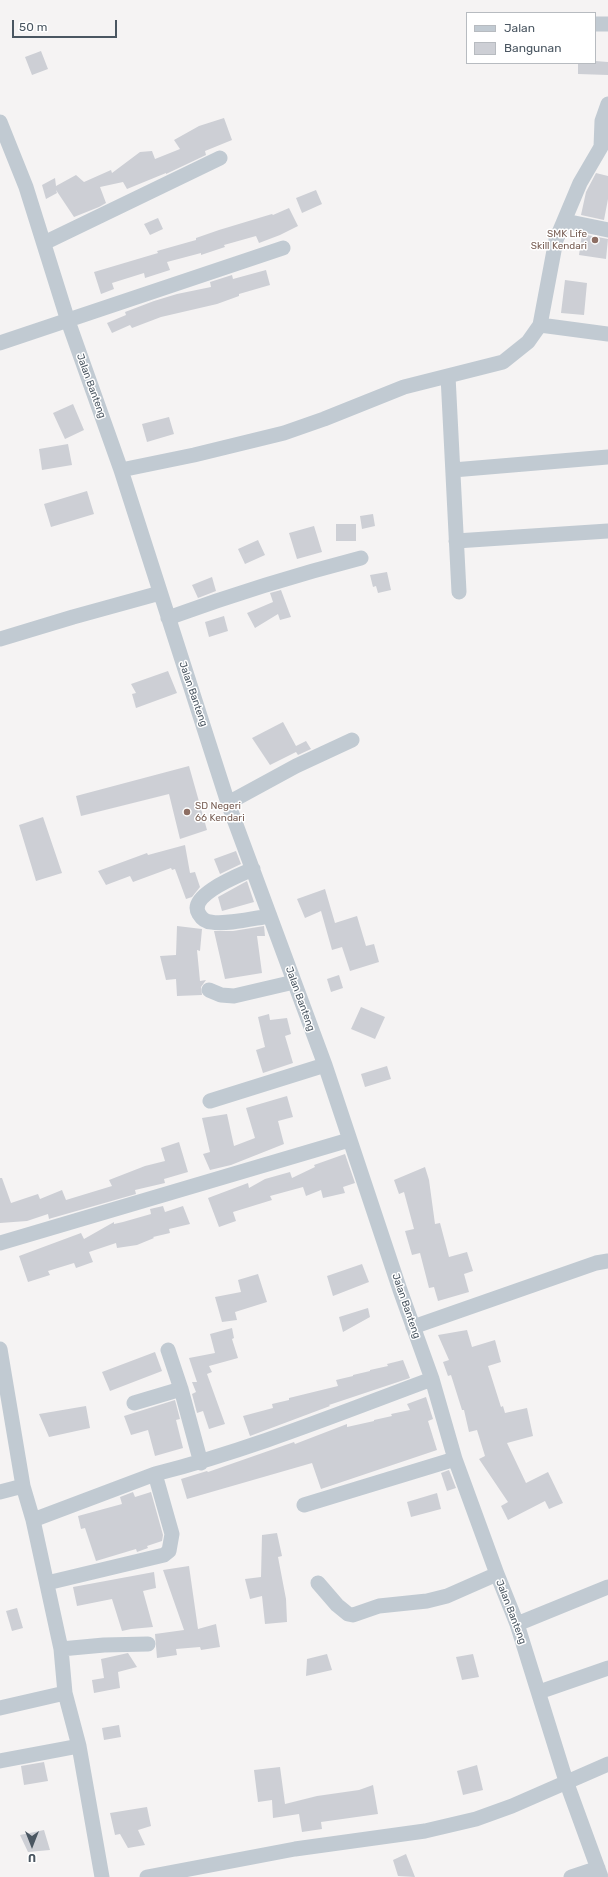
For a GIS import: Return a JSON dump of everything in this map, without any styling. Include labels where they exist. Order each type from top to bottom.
[{"type":"street","points":[[596,24],[608,24]]},
{"type":"street","points":[[121,470],[194,455],[284,433],[324,420],[404,387],[503,362],[528,342],[540,326],[556,240],[565,222],[580,183],[602,147],[602,121],[608,104]]},
{"type":"street","name":"Jalan Banteng","points":[[0,122],[26,187],[68,321],[121,470],[168,618],[202,717],[228,803],[325,1065],[349,1140],[432,1379],[455,1459],[517,1624],[566,1781],[600,1873]]},
{"type":"street","points":[[44,243],[220,158]]},
{"type":"street","points":[[565,222],[608,230]]},
{"type":"street","points":[[0,343],[68,321],[147,292],[283,248]]},
{"type":"street","points":[[540,326],[608,334]]},
{"type":"street","points":[[448,376],[459,592]]},
{"type":"street","points":[[453,470],[608,457]]},
{"type":"street","points":[[456,541],[608,531]]},
{"type":"street","points":[[168,618],[231,595],[296,574],[361,558]]},
{"type":"street","points":[[0,639],[73,616],[160,593]]},
{"type":"street","points":[[228,803],[296,766],[352,740]]},
{"type":"street","points":[[253,868],[224,883],[200,898],[197,911],[200,917],[211,922],[270,916]]},
{"type":"street","points":[[209,990],[221,995],[234,996],[294,982]]},
{"type":"street","points":[[210,1101],[325,1065]]},
{"type":"street","points":[[0,1242],[349,1140]]},
{"type":"street","points":[[413,1327],[596,1263],[608,1261]]},
{"type":"street","points":[[0,1349],[23,1486],[33,1520],[61,1649],[65,1693],[79,1746],[102,1877]]},
{"type":"street","points":[[168,1350],[181,1389],[201,1463]]},
{"type":"street","points":[[33,1520],[156,1474],[201,1463],[273,1439],[432,1379]]},
{"type":"street","points":[[134,1403],[181,1389]]},
{"type":"street","points":[[304,1505],[455,1459]]},
{"type":"street","points":[[47,1583],[164,1555],[170,1551],[172,1534],[156,1474]]},
{"type":"street","points":[[0,1492],[23,1486]]},
{"type":"street","points":[[318,1583],[337,1605],[348,1614],[353,1615],[379,1606],[427,1601],[447,1596],[497,1574]]},
{"type":"street","points":[[517,1624],[608,1587]]},
{"type":"street","points":[[61,1649],[104,1645],[148,1644]]},
{"type":"street","points":[[539,1692],[608,1668]]},
{"type":"street","points":[[0,1708],[65,1693]]},
{"type":"street","points":[[0,1761],[79,1746]]},
{"type":"street","points":[[147,1877],[295,1849],[425,1831],[476,1819],[608,1764]]},
{"type":"street","points":[[571,1877],[600,1873]]},
{"type":"building","points":[[41,51],[48,69],[32,75],[25,57]]},
{"type":"building","points":[[596,61],[608,62],[608,75],[578,74],[578,64],[596,64]]},
{"type":"building","points":[[224,118],[232,140],[205,151],[206,155],[166,174],[127,189],[123,182],[100,187],[106,203],[99,207],[74,217],[56,190],[57,193],[46,199],[42,185],[55,178],[56,186],[76,175],[84,182],[111,170],[112,173],[140,152],[152,151],[155,159],[180,149],[174,140],[199,126]]},
{"type":"building","points":[[596,173],[608,176],[608,199],[604,220],[581,215],[586,192]]},
{"type":"building","points":[[316,190],[322,204],[302,213],[296,198]]},
{"type":"building","points":[[289,208],[298,226],[280,235],[259,243],[256,236],[224,245],[225,247],[201,255],[201,253],[167,262],[170,270],[145,278],[144,273],[112,283],[114,289],[101,294],[94,272],[158,253],[157,251],[196,240],[196,238],[219,230],[272,214],[273,215]]},
{"type":"building","points":[[158,218],[163,229],[150,235],[144,224]]},
{"type":"building","name":"SMK Life Skill Kendari","points":[[582,234],[608,239],[606,259],[579,255]]},
{"type":"building","points":[[266,270],[270,285],[239,294],[239,296],[217,304],[161,317],[132,328],[130,325],[112,333],[107,323],[126,315],[125,312],[154,301],[177,294],[211,287],[210,282],[232,275],[233,279]]},
{"type":"building","points":[[565,280],[587,283],[584,315],[561,313]]},
{"type":"building","points":[[73,404],[84,430],[65,439],[53,413]]},
{"type":"building","points":[[169,417],[174,434],[147,442],[142,424]]},
{"type":"building","points":[[68,444],[72,465],[42,470],[39,449]]},
{"type":"building","points":[[87,491],[94,514],[51,527],[44,504]]},
{"type":"building","points":[[373,514],[375,526],[362,529],[360,516]]},
{"type":"building","points":[[336,524],[356,524],[356,541],[336,541]]},
{"type":"building","points":[[314,526],[322,552],[297,559],[289,533]]},
{"type":"building","points":[[258,540],[265,555],[245,564],[238,549]]},
{"type":"building","points":[[387,572],[391,590],[378,593],[376,586],[373,587],[370,575]]},
{"type":"building","points":[[212,577],[216,591],[198,598],[192,585]]},
{"type":"building","points":[[281,590],[291,617],[280,620],[278,614],[255,628],[247,613],[273,602],[270,593]]},
{"type":"building","points":[[224,616],[228,631],[209,637],[205,622]]},
{"type":"building","points":[[168,671],[177,693],[136,708],[132,694],[136,693],[131,684]]},
{"type":"building","points":[[283,722],[296,746],[306,741],[311,749],[298,755],[296,752],[270,765],[252,738]]},
{"type":"building","points":[[189,766],[207,830],[180,839],[169,794],[81,816],[76,796]]},
{"type":"building","points":[[43,817],[62,873],[36,881],[19,825]]},
{"type":"building","points":[[185,845],[190,873],[195,872],[200,887],[192,897],[186,899],[175,869],[172,870],[171,868],[133,882],[130,876],[106,885],[98,871],[147,853],[148,855]]},
{"type":"building","points":[[236,851],[241,864],[220,874],[214,859]]},
{"type":"building","points":[[247,881],[254,902],[222,911],[218,897]]},
{"type":"building","points":[[325,889],[335,923],[357,916],[366,946],[374,944],[379,962],[350,971],[342,947],[332,950],[321,911],[305,918],[297,899]]},
{"type":"building","points":[[177,926],[202,929],[200,951],[197,950],[200,981],[206,980],[201,987],[202,995],[177,996],[176,979],[166,980],[160,956],[176,955]]},
{"type":"building","points":[[264,926],[265,936],[257,936],[262,973],[225,979],[214,931],[233,931]]},
{"type":"building","points":[[339,975],[343,988],[331,992],[327,979]]},
{"type":"building","points":[[361,1007],[385,1017],[375,1039],[351,1029]]},
{"type":"building","points":[[269,1014],[270,1020],[287,1018],[291,1034],[285,1036],[293,1063],[263,1073],[256,1050],[265,1047],[258,1017]]},
{"type":"building","points":[[387,1066],[391,1079],[365,1087],[361,1074]]},
{"type":"building","points":[[287,1096],[293,1117],[278,1121],[284,1144],[231,1165],[210,1170],[203,1154],[210,1152],[202,1118],[227,1114],[234,1146],[255,1138],[246,1108]]},
{"type":"building","points":[[179,1142],[188,1172],[164,1179],[165,1183],[135,1190],[136,1194],[49,1219],[48,1214],[27,1221],[0,1223],[0,1178],[2,1178],[11,1203],[38,1194],[40,1199],[62,1190],[66,1200],[112,1186],[109,1180],[145,1166],[165,1161],[161,1148]]},
{"type":"building","points":[[345,1154],[355,1183],[343,1187],[345,1193],[323,1198],[321,1190],[306,1196],[303,1187],[270,1196],[272,1200],[233,1212],[236,1221],[219,1227],[208,1198],[248,1183],[249,1188],[265,1179],[290,1172],[292,1178],[315,1167],[314,1165]]},
{"type":"building","points":[[425,1167],[429,1180],[435,1224],[440,1223],[449,1257],[467,1252],[473,1271],[464,1274],[469,1292],[438,1301],[434,1287],[429,1288],[420,1253],[412,1255],[405,1231],[414,1229],[404,1192],[399,1194],[394,1180]]},
{"type":"building","points":[[163,1206],[165,1212],[183,1206],[190,1224],[169,1229],[170,1233],[153,1237],[154,1238],[137,1245],[117,1248],[116,1243],[89,1252],[93,1262],[76,1268],[74,1263],[48,1271],[50,1275],[28,1282],[19,1256],[81,1233],[84,1239],[114,1222],[114,1224],[151,1214],[150,1209]]},
{"type":"building","points":[[362,1264],[369,1282],[333,1296],[327,1276]]},
{"type":"building","points":[[258,1274],[267,1302],[235,1312],[237,1320],[222,1322],[215,1297],[241,1292],[238,1280]]},
{"type":"building","points":[[368,1308],[370,1317],[343,1332],[339,1317]]},
{"type":"building","points":[[232,1328],[234,1338],[232,1339],[238,1358],[209,1366],[212,1372],[207,1374],[225,1424],[209,1429],[203,1411],[197,1413],[192,1394],[196,1392],[192,1382],[197,1382],[189,1358],[215,1353],[210,1334]]},
{"type":"building","points":[[467,1330],[472,1347],[495,1340],[501,1362],[488,1366],[501,1407],[503,1406],[505,1413],[527,1408],[533,1436],[507,1443],[526,1483],[548,1472],[563,1503],[549,1509],[545,1501],[508,1520],[501,1506],[508,1502],[479,1459],[485,1456],[477,1430],[469,1432],[464,1410],[462,1410],[451,1375],[448,1376],[443,1362],[449,1360],[438,1335]]},
{"type":"building","points":[[155,1352],[162,1371],[110,1391],[102,1372]]},
{"type":"building","points":[[403,1360],[410,1378],[329,1405],[330,1406],[250,1436],[243,1416],[273,1408],[272,1404],[289,1400],[289,1398],[338,1386],[336,1380],[388,1366],[387,1364]]},
{"type":"building","points":[[426,1397],[433,1419],[428,1421],[437,1450],[321,1489],[312,1463],[187,1499],[181,1479],[207,1471],[208,1472],[294,1442],[295,1444],[347,1424],[347,1427],[374,1421],[392,1416],[391,1414],[410,1410],[407,1404]]},
{"type":"building","points":[[175,1400],[180,1419],[176,1420],[183,1448],[155,1456],[148,1430],[131,1435],[124,1416]]},
{"type":"building","points":[[86,1406],[90,1428],[49,1437],[39,1414]]},
{"type":"building","points":[[449,1470],[456,1488],[447,1491],[441,1473]]},
{"type":"building","points":[[133,1492],[135,1497],[151,1492],[163,1535],[162,1541],[147,1546],[148,1548],[137,1552],[136,1549],[96,1561],[85,1528],[81,1529],[78,1516],[122,1504],[120,1497]]},
{"type":"building","points":[[437,1493],[441,1509],[411,1517],[407,1502]]},
{"type":"building","points":[[277,1533],[282,1556],[278,1557],[286,1599],[287,1622],[265,1624],[262,1596],[250,1599],[245,1579],[261,1577],[262,1535]]},
{"type":"building","points":[[189,1566],[198,1629],[216,1624],[220,1647],[201,1650],[200,1647],[176,1649],[177,1655],[157,1658],[155,1634],[184,1630],[163,1570]]},
{"type":"building","points":[[154,1572],[156,1588],[143,1591],[153,1627],[122,1631],[112,1599],[77,1606],[73,1587]]},
{"type":"building","points":[[17,1608],[23,1628],[12,1631],[6,1611]]},
{"type":"building","points":[[128,1653],[137,1667],[118,1672],[120,1688],[94,1693],[92,1680],[104,1678],[101,1659]]},
{"type":"building","points":[[327,1654],[332,1670],[306,1676],[307,1659]]},
{"type":"building","points":[[473,1654],[479,1677],[462,1680],[456,1657]]},
{"type":"building","points":[[119,1725],[121,1737],[104,1740],[102,1728]]},
{"type":"building","points":[[44,1762],[48,1781],[24,1785],[21,1766]]},
{"type":"building","points":[[477,1765],[483,1790],[463,1795],[457,1771]]},
{"type":"building","points":[[280,1767],[285,1804],[317,1796],[359,1790],[373,1785],[378,1814],[321,1822],[322,1829],[302,1832],[299,1814],[273,1818],[272,1800],[258,1802],[254,1770]]},
{"type":"building","points":[[147,1807],[151,1826],[138,1830],[145,1845],[128,1848],[120,1834],[115,1835],[110,1813]]},
{"type":"building","points":[[44,1830],[50,1850],[28,1852],[20,1835]]},
{"type":"building","points":[[406,1854],[415,1877],[398,1876],[393,1860]]},
{"type":"place","name":"SMK Life Skill Kendari","points":[[595,240]]},
{"type":"place","name":"SD Negeri 66 Kendari","points":[[187,812]]}]
